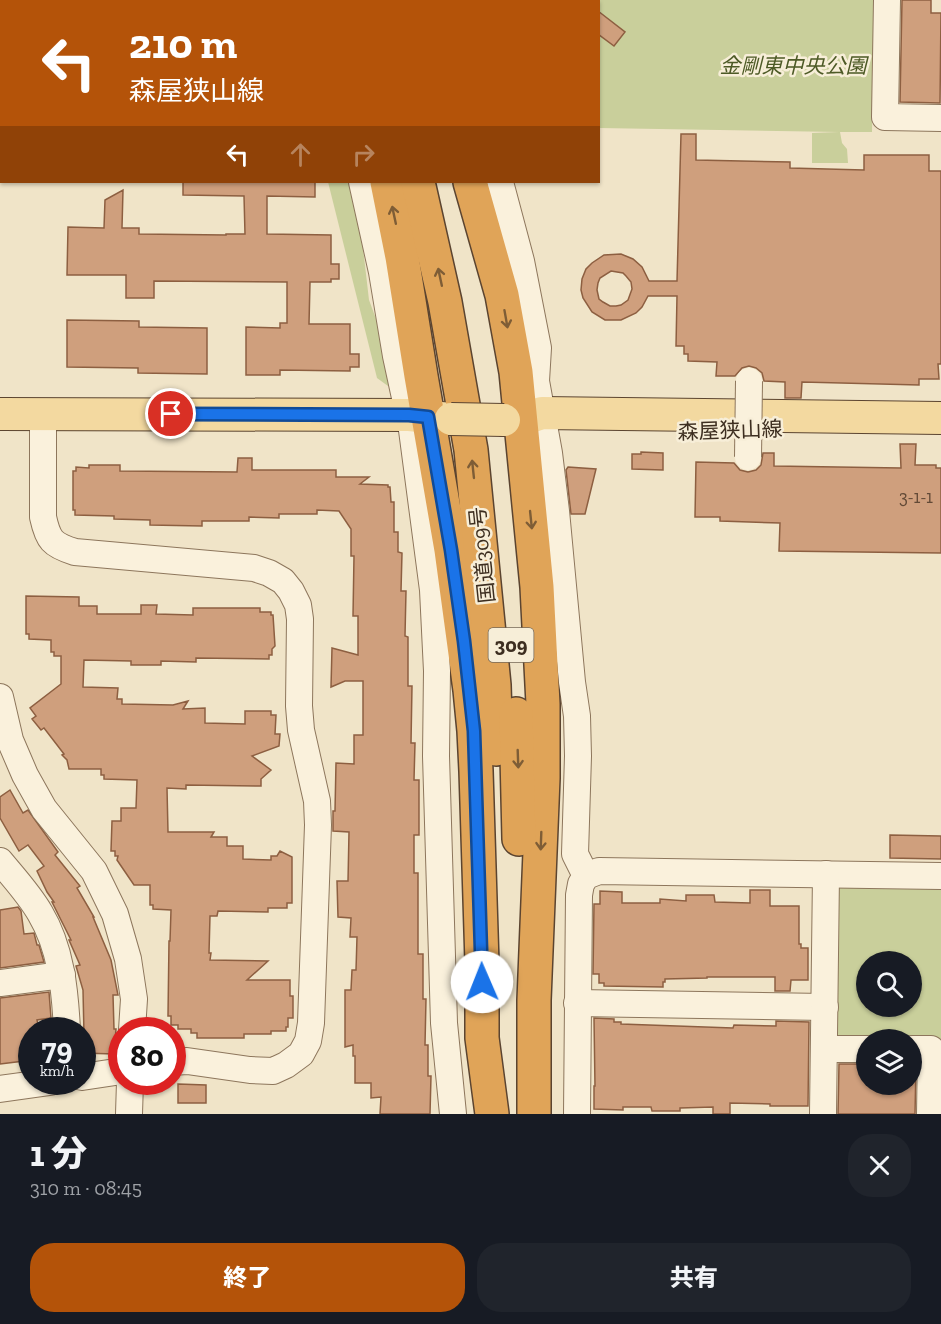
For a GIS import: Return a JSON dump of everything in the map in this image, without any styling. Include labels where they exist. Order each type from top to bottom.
[{"type":"highway","points":[[387,183],[429,417],[464,641],[474,731],[482,963],[482,1038],[494,1114]]},
{"type":"highway","name":"国道309号","points":[[418,183],[445,302],[471,450],[494,685],[498,848],[494,1114]]},
{"type":"highway","name":"国道309号","points":[[440,183],[490,428],[508,607],[516,703],[519,802],[518,1114]]},
{"type":"highway","points":[[470,183],[502,295],[516,372],[528,421],[543,704],[534,1000],[534,1114]]},
{"type":"main road","name":"森屋狭山線","points":[[0,414],[429,417],[528,421],[941,418]]},
{"type":"main road","name":"森屋狭山線","points":[[528,421],[646,433],[734,427],[941,430]]},
{"type":"street","points":[[887,0],[885,117],[941,118]]},
{"type":"street","points":[[362,183],[382,272],[396,356],[429,417],[412,430],[433,590],[437,670],[436,756],[444,1023],[453,1114]]},
{"type":"street","points":[[500,183],[521,261],[538,348],[536,381],[528,421],[549,453],[577,716],[579,756],[574,854],[586,876]]},
{"type":"street","points":[[748,457],[749,381]]},
{"type":"street","points":[[44,414],[43,517],[46,532],[53,542],[61,548],[75,552],[254,568],[269,573],[283,582],[298,605],[301,730],[317,801],[318,825],[312,1023],[308,1041],[301,1054],[273,1071],[186,1061]]},
{"type":"street","points":[[0,697],[10,740],[25,775],[44,809],[94,871],[115,914],[128,959],[134,999],[133,1017]]},
{"type":"street","points":[[0,861],[9,884],[40,912],[50,933],[62,975],[67,1017]]},
{"type":"street","points":[[577,1114],[579,895],[581,884],[586,876],[599,871],[941,876]]},
{"type":"street","points":[[823,1114],[826,874]]},
{"type":"street","points":[[0,984],[62,975]]},
{"type":"street","points":[[577,1003],[825,1007]]},
{"type":"street","points":[[824,1049],[856,1049]]},
{"type":"street","points":[[922,1049],[931,1049],[930,1114]]},
{"type":"street","points":[[0,1089],[18,1087]]},
{"type":"street","points":[[129,1114],[130,1095]]},
{"type":"green space","name":"金剛東中央公園","points":[[600,0],[874,0],[872,132],[840,132],[842,143],[847,149],[848,163],[812,163],[812,133],[839,132],[600,128]]},
{"type":"green space","points":[[328,183],[351,183],[357,196],[369,300],[385,343],[393,375],[388,386],[377,378]]},
{"type":"green space","points":[[834,887],[941,889],[941,1043],[922,1042],[922,1029],[856,1029],[856,1040],[831,1042]]},
{"type":"building","points":[[902,0],[931,0],[931,13],[941,13],[940,103],[900,102]]},
{"type":"building","points":[[600,13],[625,32],[614,46],[600,36]]},
{"type":"building","points":[[681,134],[696,134],[696,160],[790,162],[790,168],[864,170],[864,155],[929,155],[929,171],[941,171],[941,364],[938,364],[939,379],[919,379],[919,385],[802,382],[801,398],[785,398],[785,382],[764,381],[762,373],[756,368],[749,366],[742,368],[735,376],[716,376],[717,362],[688,361],[688,354],[684,354],[684,346],[676,346],[677,296],[648,296],[636,313],[621,320],[605,320],[592,312],[581,290],[586,269],[604,255],[621,254],[633,259],[642,267],[649,281],[677,281]],"holes":[[[611,271],[623,273],[631,282],[632,289],[628,300],[621,305],[610,306],[599,299],[598,283],[600,278]]]},
{"type":"building","points":[[183,183],[315,183],[315,197],[267,196],[267,234],[331,235],[331,264],[339,264],[339,279],[331,279],[331,282],[310,282],[309,324],[350,324],[350,354],[359,354],[359,367],[350,367],[350,371],[280,370],[280,375],[246,375],[246,327],[280,328],[280,323],[287,323],[287,282],[154,281],[154,298],[126,298],[126,275],[67,275],[68,227],[104,228],[105,200],[123,190],[122,228],[139,228],[139,234],[245,234],[244,196],[183,195]]},
{"type":"building","points":[[67,320],[139,321],[139,327],[207,328],[207,374],[138,373],[138,368],[67,367]]},
{"type":"building","points":[[900,444],[916,444],[915,465],[936,465],[936,468],[941,468],[941,553],[779,551],[780,523],[720,521],[720,517],[695,517],[696,462],[734,463],[740,470],[748,472],[756,470],[761,465],[763,453],[774,453],[774,466],[901,468]]},
{"type":"building","points":[[641,452],[663,453],[663,470],[632,469],[632,454],[641,454]]},
{"type":"building","points":[[238,458],[252,458],[252,470],[336,470],[336,477],[369,477],[360,484],[390,487],[391,502],[394,502],[394,532],[398,532],[398,552],[402,553],[401,591],[406,591],[405,636],[408,637],[408,686],[412,686],[411,743],[415,743],[414,780],[419,780],[419,835],[414,835],[414,873],[418,873],[418,954],[423,954],[423,999],[426,999],[425,1045],[428,1045],[428,1076],[431,1076],[430,1114],[380,1114],[381,1097],[371,1098],[371,1083],[355,1083],[353,1045],[345,1047],[345,990],[351,990],[352,970],[356,970],[357,937],[350,937],[351,918],[338,917],[337,881],[348,881],[349,832],[333,831],[333,811],[335,811],[336,763],[354,764],[354,735],[363,735],[363,681],[345,681],[331,687],[332,648],[358,655],[358,616],[353,616],[354,556],[351,556],[351,529],[339,511],[317,510],[317,514],[279,514],[279,518],[249,517],[249,521],[202,521],[202,526],[150,525],[150,520],[75,515],[75,510],[73,510],[73,471],[76,471],[76,467],[120,465],[120,471],[237,472]]},
{"type":"building","points":[[568,467],[596,469],[585,514],[571,514],[566,470]]},
{"type":"building","points":[[26,596],[79,597],[79,606],[97,606],[97,614],[141,614],[141,605],[157,605],[156,614],[193,615],[193,608],[260,608],[260,612],[271,612],[273,615],[275,646],[269,659],[196,658],[196,662],[161,661],[161,665],[131,665],[131,661],[84,660],[83,687],[118,688],[117,699],[122,699],[122,704],[173,705],[188,701],[183,709],[205,708],[205,723],[245,724],[245,711],[271,711],[271,715],[276,715],[275,734],[280,734],[279,746],[252,756],[271,770],[261,779],[261,786],[186,785],[186,789],[167,788],[168,832],[214,832],[211,837],[227,837],[227,846],[243,846],[243,859],[271,860],[271,856],[277,856],[280,851],[292,857],[292,903],[287,903],[287,908],[268,908],[268,912],[218,911],[217,916],[210,916],[210,960],[268,961],[247,980],[290,980],[293,1018],[288,1018],[286,1031],[271,1031],[271,1034],[244,1034],[244,1038],[197,1038],[197,1033],[191,1033],[191,1029],[186,1029],[186,1017],[168,1016],[171,910],[153,909],[153,905],[150,905],[150,885],[134,885],[117,860],[118,856],[115,856],[115,851],[111,851],[112,821],[121,821],[121,808],[136,808],[137,780],[104,779],[101,769],[69,769],[67,760],[62,755],[64,754],[44,728],[41,730],[32,719],[36,716],[30,708],[61,684],[61,656],[54,656],[54,652],[51,652],[51,640],[29,639],[29,634],[26,634]]},
{"type":"building","points":[[10,790],[23,813],[28,810],[58,852],[55,855],[80,886],[77,888],[94,917],[111,960],[118,995],[113,995],[114,1017],[108,1017],[108,1054],[96,1053],[96,1017],[84,1017],[83,990],[76,966],[80,965],[69,940],[71,940],[52,902],[54,902],[37,871],[44,866],[28,845],[19,851],[0,818],[0,797]]},
{"type":"building","points":[[890,835],[941,836],[941,859],[890,858]]},
{"type":"building","points":[[750,890],[770,890],[770,906],[799,906],[799,944],[801,948],[808,948],[808,980],[791,980],[790,991],[775,991],[775,977],[665,979],[663,987],[604,986],[604,983],[599,983],[599,974],[593,974],[594,904],[600,904],[600,891],[622,892],[622,903],[660,903],[660,899],[686,901],[686,895],[714,895],[715,902],[750,903]]},
{"type":"building","points":[[18,907],[21,911],[24,934],[34,933],[44,962],[0,968],[0,910]]},
{"type":"building","points":[[49,992],[51,1017],[18,1017],[18,1062],[0,1064],[0,998]]},
{"type":"building","points":[[594,1018],[614,1019],[614,1022],[621,1022],[621,1024],[733,1028],[734,1025],[776,1026],[776,1021],[809,1022],[808,1106],[730,1103],[730,1114],[713,1114],[713,1107],[680,1108],[680,1111],[652,1111],[651,1107],[623,1107],[623,1110],[594,1109]]},
{"type":"building","points":[[839,1064],[856,1064],[856,1095],[915,1095],[915,1114],[838,1114]]},
{"type":"building","points":[[186,1084],[206,1085],[206,1103],[178,1103],[178,1095],[186,1095]]},
{"type":"route","points":[[171,414],[428,417],[451,550],[474,731],[482,982]]}]
